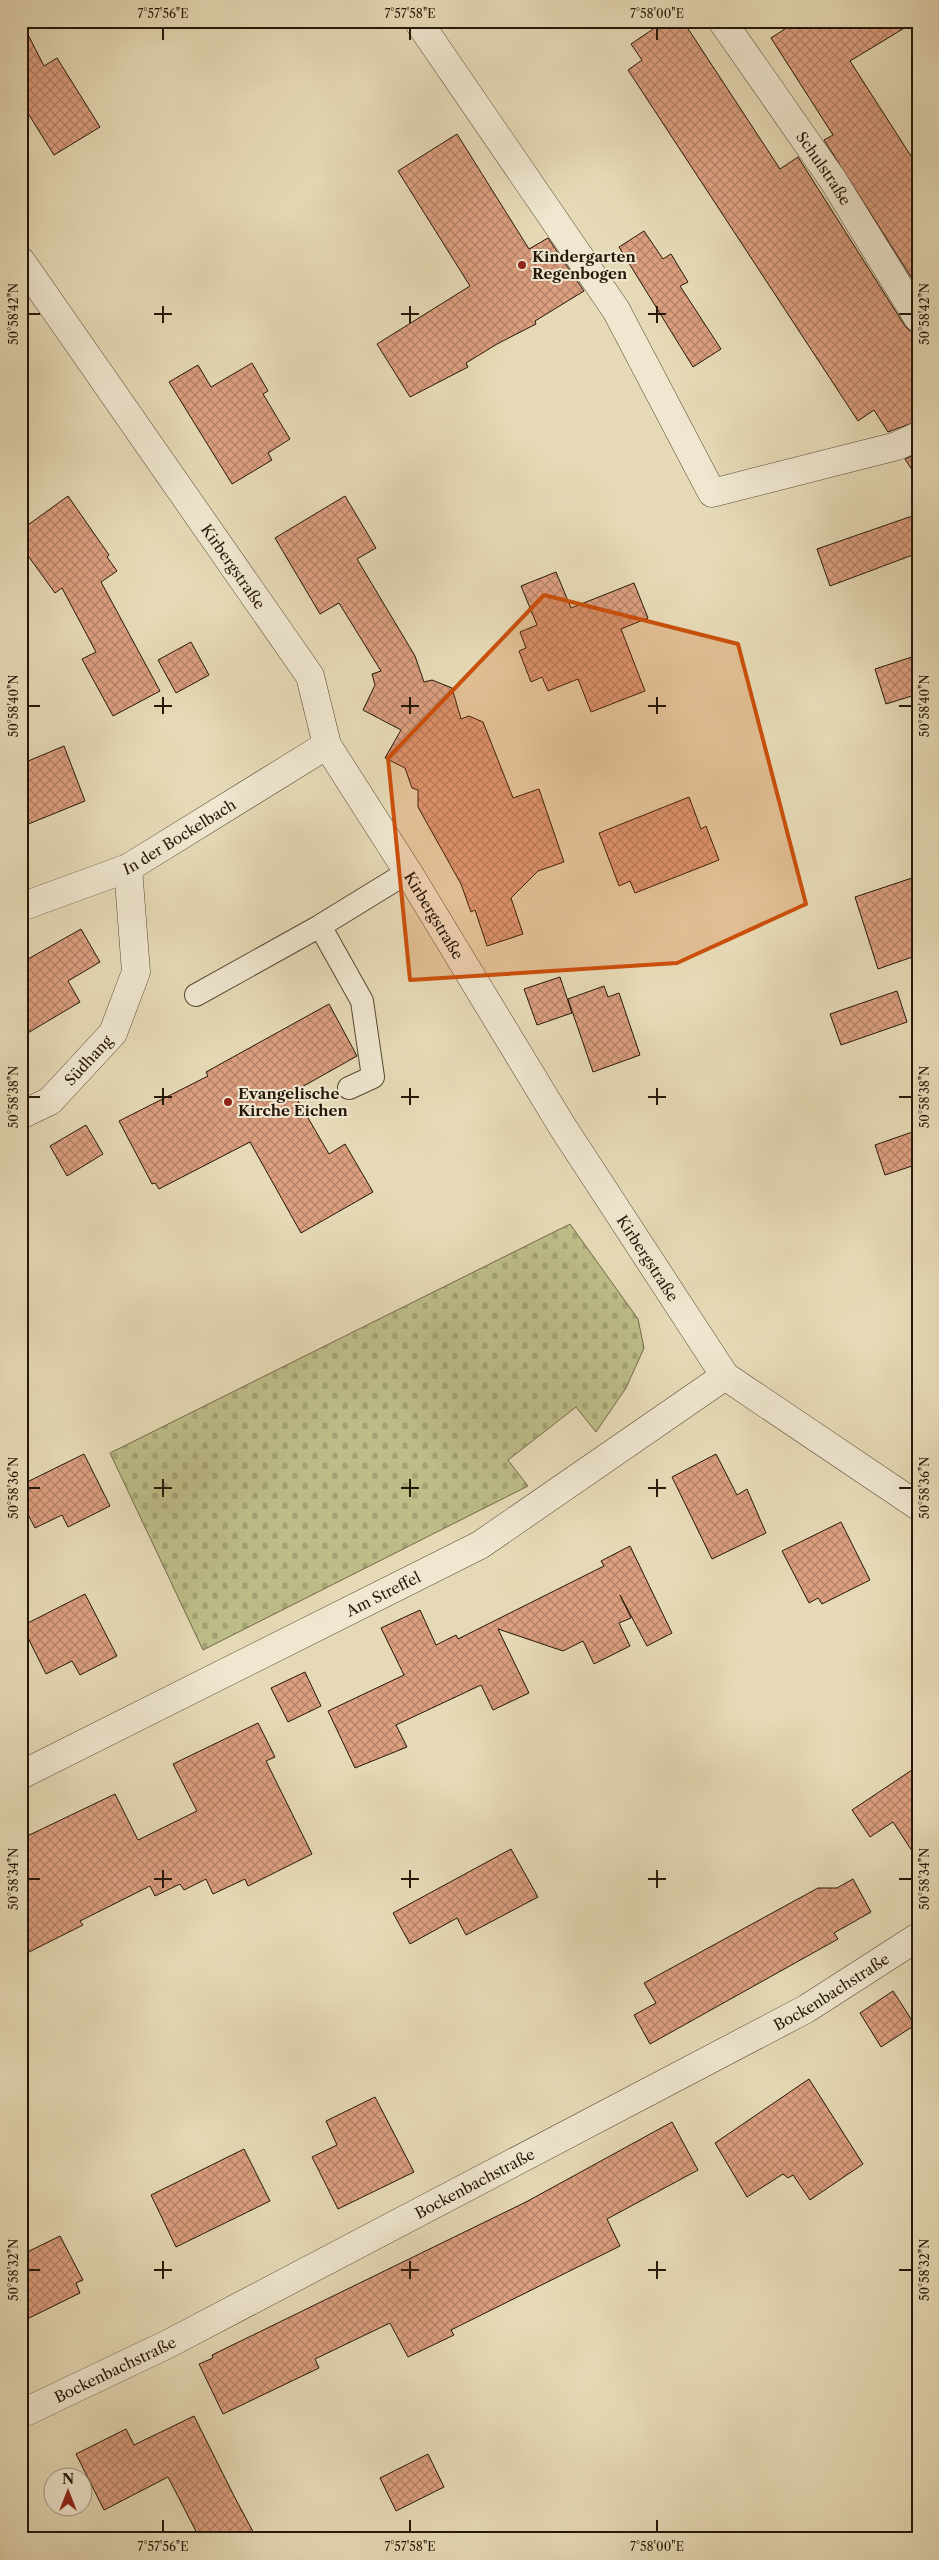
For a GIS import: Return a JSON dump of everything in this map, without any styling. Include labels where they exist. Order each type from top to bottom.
[{"type":"street","points":[[418,21],[616,310],[712,494],[896,446],[918,436]]},
{"type":"street","name":"Schulstraße","points":[[722,21],[833,180],[918,318]]},
{"type":"street","name":"Kirbergstraße","points":[[21,261],[310,676],[327,745],[408,872],[562,1126],[724,1376],[918,1506]]},
{"type":"street","name":"In der Bockelbach","points":[[21,907],[128,868],[327,745]]},
{"type":"street","name":"Südhang","points":[[21,1115],[50,1101],[113,1034],[136,972],[128,868]]},
{"type":"street","name":"Am Streffel","points":[[21,1774],[480,1545],[724,1376]]},
{"type":"street","name":"Bockenbachstraße","points":[[21,2414],[168,2344],[806,2009],[918,1937]]},
{"type":"lane","points":[[196,995],[320,926],[408,872]]},
{"type":"lane","points":[[320,926],[362,1001],[373,1077],[349,1088]]},
{"type":"highlighted area","points":[[544,595],[738,644],[806,904],[677,963],[410,980],[388,758]]},
{"type":"green space","points":[[570,1224],[638,1319],[644,1348],[626,1388],[596,1432],[576,1407],[508,1460],[528,1486],[203,1650],[110,1453]]},
{"type":"building","points":[[21,21],[44,66],[57,58],[100,127],[54,155],[21,102]]},
{"type":"building","points":[[665,21],[683,21],[780,169],[798,157],[905,326],[910,331],[918,334],[918,421],[888,432],[874,410],[858,421],[628,70],[642,60],[631,44]]},
{"type":"building","points":[[797,21],[916,21],[850,61],[918,167],[918,288],[824,140],[833,135],[771,38]]},
{"type":"building","name":"Kindergarten Regenbogen","points":[[457,134],[529,249],[548,238],[584,291],[535,321],[536,324],[497,344],[466,363],[468,367],[410,397],[377,344],[470,286],[398,171]]},
{"type":"building","points":[[644,231],[663,259],[671,254],[688,282],[680,286],[721,349],[693,367],[619,247]]},
{"type":"building","points":[[252,363],[268,391],[263,394],[290,439],[268,453],[272,460],[232,484],[169,382],[198,365],[211,387]]},
{"type":"building","points":[[918,453],[918,479],[905,459]]},
{"type":"building","points":[[68,496],[109,555],[107,557],[117,571],[101,582],[160,691],[113,716],[82,659],[96,652],[62,588],[55,593],[21,546],[21,530]]},
{"type":"building","points":[[345,496],[376,548],[357,559],[415,656],[424,682],[432,680],[452,688],[461,719],[469,716],[483,722],[513,798],[539,789],[564,862],[538,871],[511,898],[523,934],[487,946],[475,910],[471,912],[461,884],[418,807],[418,790],[412,788],[405,768],[385,758],[401,730],[363,710],[375,685],[372,674],[381,671],[339,603],[320,614],[275,538]]},
{"type":"building","points":[[918,514],[918,553],[830,586],[817,549]]},
{"type":"building","points":[[556,572],[571,608],[634,583],[648,618],[621,629],[645,691],[591,712],[578,679],[548,691],[542,677],[531,682],[519,651],[526,648],[520,632],[537,625],[521,586]]},
{"type":"building","points":[[191,642],[209,675],[176,693],[158,660]]},
{"type":"building","points":[[918,655],[918,694],[886,704],[875,669]]},
{"type":"building","points":[[64,746],[85,801],[21,827],[21,764]]},
{"type":"building","points":[[689,797],[701,829],[706,826],[719,860],[635,893],[630,881],[619,886],[599,833]]},
{"type":"building","points":[[918,876],[918,955],[878,969],[855,897]]},
{"type":"building","points":[[81,929],[100,962],[68,981],[80,1002],[21,1037],[21,963]]},
{"type":"building","points":[[560,977],[572,1013],[537,1025],[524,989]]},
{"type":"building","points":[[604,986],[608,997],[619,993],[640,1055],[593,1072],[568,999]]},
{"type":"building","points":[[897,991],[907,1022],[841,1045],[830,1014]]},
{"type":"building","name":"Evangelische Kirche Eichen","points":[[329,1004],[357,1056],[293,1092],[329,1154],[345,1144],[373,1192],[301,1233],[250,1142],[159,1189],[155,1183],[152,1184],[119,1121],[208,1076],[206,1072]]},
{"type":"building","points":[[86,1125],[103,1154],[67,1176],[50,1146]]},
{"type":"building","points":[[918,1130],[918,1164],[885,1175],[875,1145]]},
{"type":"building","points":[[84,1454],[110,1506],[68,1527],[62,1515],[35,1528],[21,1501],[21,1485]]},
{"type":"building","points":[[716,1454],[737,1495],[747,1489],[766,1533],[712,1559],[672,1477]]},
{"type":"building","points":[[841,1522],[870,1580],[822,1604],[818,1598],[809,1603],[782,1551]]},
{"type":"building","points":[[630,1546],[672,1633],[647,1646],[620,1595],[631,1618],[619,1623],[630,1646],[594,1664],[583,1641],[563,1651],[498,1629],[529,1693],[493,1710],[481,1685],[396,1725],[407,1747],[355,1768],[328,1711],[404,1675],[381,1628],[420,1610],[436,1645],[456,1635],[458,1639],[604,1566],[601,1561]]},
{"type":"building","points":[[85,1594],[117,1656],[80,1675],[72,1661],[46,1674],[22,1626]]},
{"type":"building","points":[[305,1672],[321,1706],[288,1722],[271,1688]]},
{"type":"building","points":[[258,1723],[275,1757],[266,1761],[312,1854],[248,1886],[245,1879],[213,1894],[206,1879],[184,1890],[180,1884],[155,1896],[150,1886],[80,1921],[83,1925],[21,1956],[21,1839],[115,1794],[138,1840],[197,1811],[173,1764]]},
{"type":"building","points":[[918,1766],[918,1860],[893,1822],[870,1837],[852,1810]]},
{"type":"building","points":[[511,1849],[538,1897],[466,1935],[457,1918],[410,1944],[393,1913]]},
{"type":"building","points":[[853,1879],[871,1912],[834,1933],[838,1939],[650,2044],[634,2015],[656,2003],[644,1983],[818,1888],[837,1888]]},
{"type":"building","points":[[893,1991],[915,2025],[881,2047],[860,2013]]},
{"type":"building","points":[[809,2079],[863,2164],[810,2200],[793,2175],[788,2178],[783,2174],[747,2197],[715,2143]]},
{"type":"building","points":[[375,2097],[414,2172],[338,2209],[312,2157],[337,2145],[326,2121]]},
{"type":"building","points":[[672,2122],[698,2170],[607,2219],[620,2246],[451,2330],[454,2335],[408,2357],[390,2323],[315,2359],[319,2368],[223,2414],[199,2364],[213,2358],[212,2355],[526,2202]]},
{"type":"building","points":[[244,2149],[270,2201],[176,2247],[151,2195]]},
{"type":"building","points":[[60,2236],[83,2280],[76,2283],[80,2293],[21,2322],[21,2255]]},
{"type":"building","points":[[194,2416],[257,2539],[200,2539],[168,2477],[104,2510],[92,2486],[92,2468],[83,2468],[76,2454],[126,2429],[134,2445]]},
{"type":"building","points":[[428,2454],[444,2487],[396,2511],[380,2478]]},
{"type":"place","name":"Kindergarten Regenbogen","points":[[522,265]]},
{"type":"place","name":"Evangelische Kirche Eichen","points":[[228,1102]]}]
